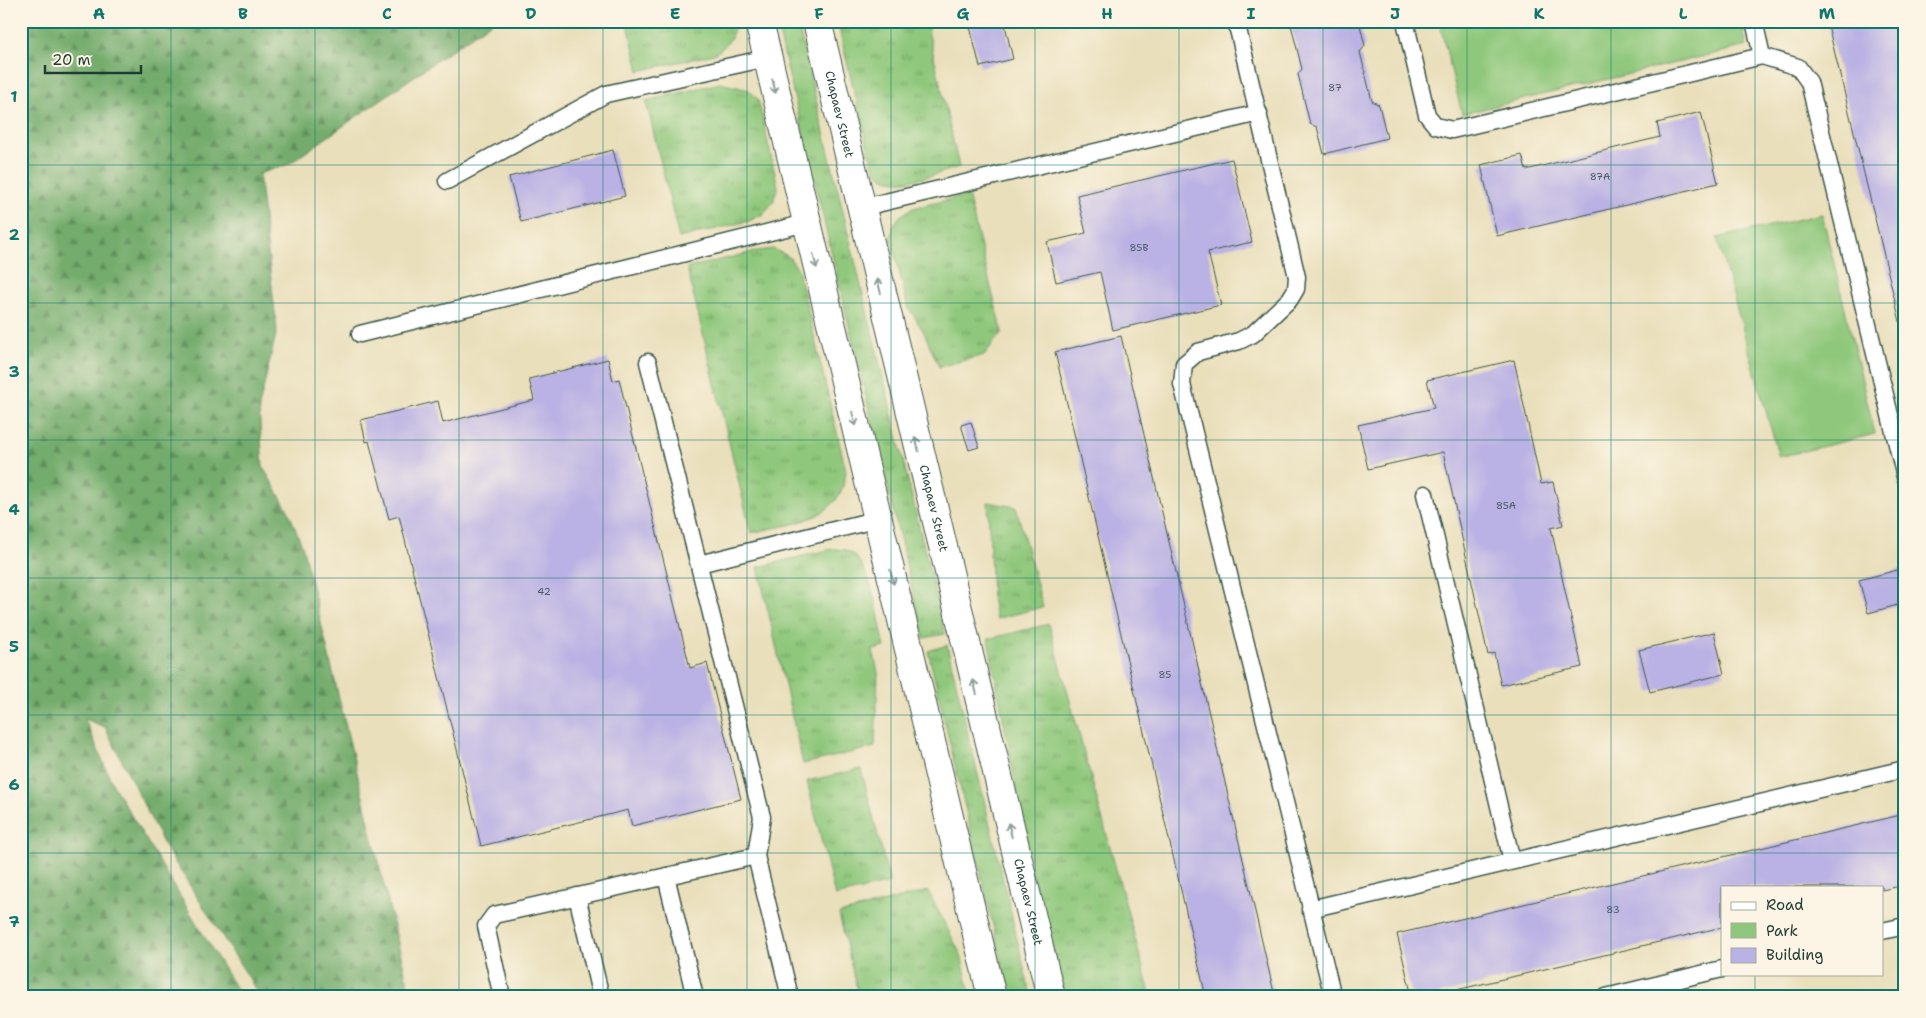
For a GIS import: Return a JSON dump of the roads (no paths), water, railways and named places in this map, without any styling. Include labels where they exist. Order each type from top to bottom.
[{"type":"main road","points":[[759,21],[992,997]]},
{"type":"main road","name":"Chapaev Street","points":[[817,21],[860,208],[1051,997]]},
{"type":"lane","points":[[1236,21],[1297,276],[1296,289],[1290,300],[1254,334],[1240,341],[1198,352],[1184,364],[1182,384],[1333,997]]},
{"type":"lane","points":[[1405,21],[1427,115],[1436,126],[1452,130],[1762,56],[1798,67],[1809,82],[1905,477]]},
{"type":"lane","points":[[1754,21],[1762,56]]},
{"type":"lane","points":[[447,181],[606,94],[768,58]]},
{"type":"lane","points":[[860,208],[1259,113]]},
{"type":"lane","points":[[360,334],[806,223]]},
{"type":"lane","points":[[648,362],[762,817],[756,856],[790,997]]},
{"type":"lane","points":[[1425,494],[1512,861]]},
{"type":"lane","points":[[699,564],[878,519]]},
{"type":"lane","points":[[1310,909],[1905,769]]},
{"type":"lane","points":[[502,997],[486,926],[494,915],[756,856]]},
{"type":"lane","points":[[666,876],[695,997]]},
{"type":"lane","points":[[577,896],[601,997]]},
{"type":"lane","points":[[1884,931],[1905,926]]},
{"type":"lane","points":[[1606,997],[1721,969]]}]
